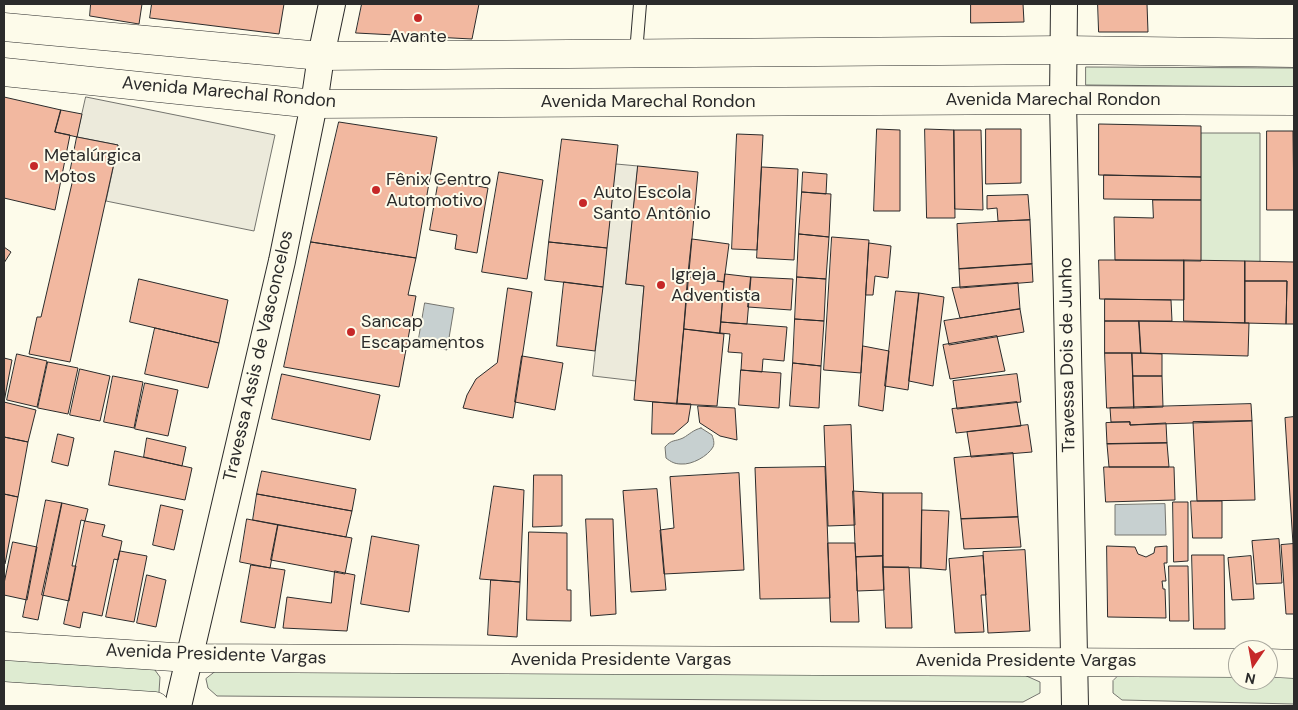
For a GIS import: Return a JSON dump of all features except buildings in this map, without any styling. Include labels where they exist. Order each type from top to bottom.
[{"type":"street","name":"Travessa Assis de Vasconcelos","points":[[178,706],[282,261],[332,4]]},
{"type":"street","name":"Travessa Dois de Junho","points":[[1064,4],[1063,100],[1075,706]]},
{"type":"street","points":[[4,27],[321,56],[1065,50],[1294,54]]},
{"type":"street","name":"Avenida Marechal Rondon","points":[[4,72],[314,104],[1294,100]]},
{"type":"street","name":"Avenida Presidente Vargas","points":[[4,646],[189,658],[1228,663]]},
{"type":"street","points":[[1278,663],[1294,664]]},
{"type":"street","points":[[4,696],[155,706]]},
{"type":"lane","points":[[636,53],[640,4]]},
{"type":"green space","points":[[1086,67],[1294,68],[1294,87],[1086,85]]},
{"type":"green space","points":[[1201,133],[1260,133],[1260,262],[1201,261]]},
{"type":"green space","points":[[4,655],[152,666],[160,677],[159,692],[149,701],[4,690]]},
{"type":"green space","points":[[216,671],[1022,674],[1040,682],[1040,693],[1023,702],[217,696],[208,688],[206,679]]},
{"type":"green space","points":[[1122,672],[1228,675],[1228,690],[1278,690],[1278,675],[1294,676],[1294,704],[1122,700],[1113,693],[1113,681]]},
{"type":"shaded area","points":[[86,97],[275,135],[254,231],[106,201],[118,145],[77,137]]},
{"type":"shaded area","points":[[616,164],[638,166],[626,284],[644,286],[636,381],[593,376]]},
{"type":"shaded area","points":[[425,303],[454,308],[447,350],[418,344]]},
{"type":"shaded area","points":[[701,428],[712,435],[713,439],[713,447],[707,454],[685,464],[671,462],[666,458],[665,447],[667,444]]},
{"type":"shaded area","points":[[1165,504],[1166,535],[1115,535],[1115,505]]},
{"type":"place","name":"Avante","points":[[418,18]]},
{"type":"place","name":"Metalúrgica Motos","points":[[34,166]]},
{"type":"place","name":"Fênix Centro Automotivo","points":[[376,190]]},
{"type":"place","name":"Auto Escola Santo Antônio","points":[[583,203]]},
{"type":"place","name":"Igreja Adventista","points":[[661,285]]},
{"type":"place","name":"Sancap Escapamentos","points":[[351,332]]}]
